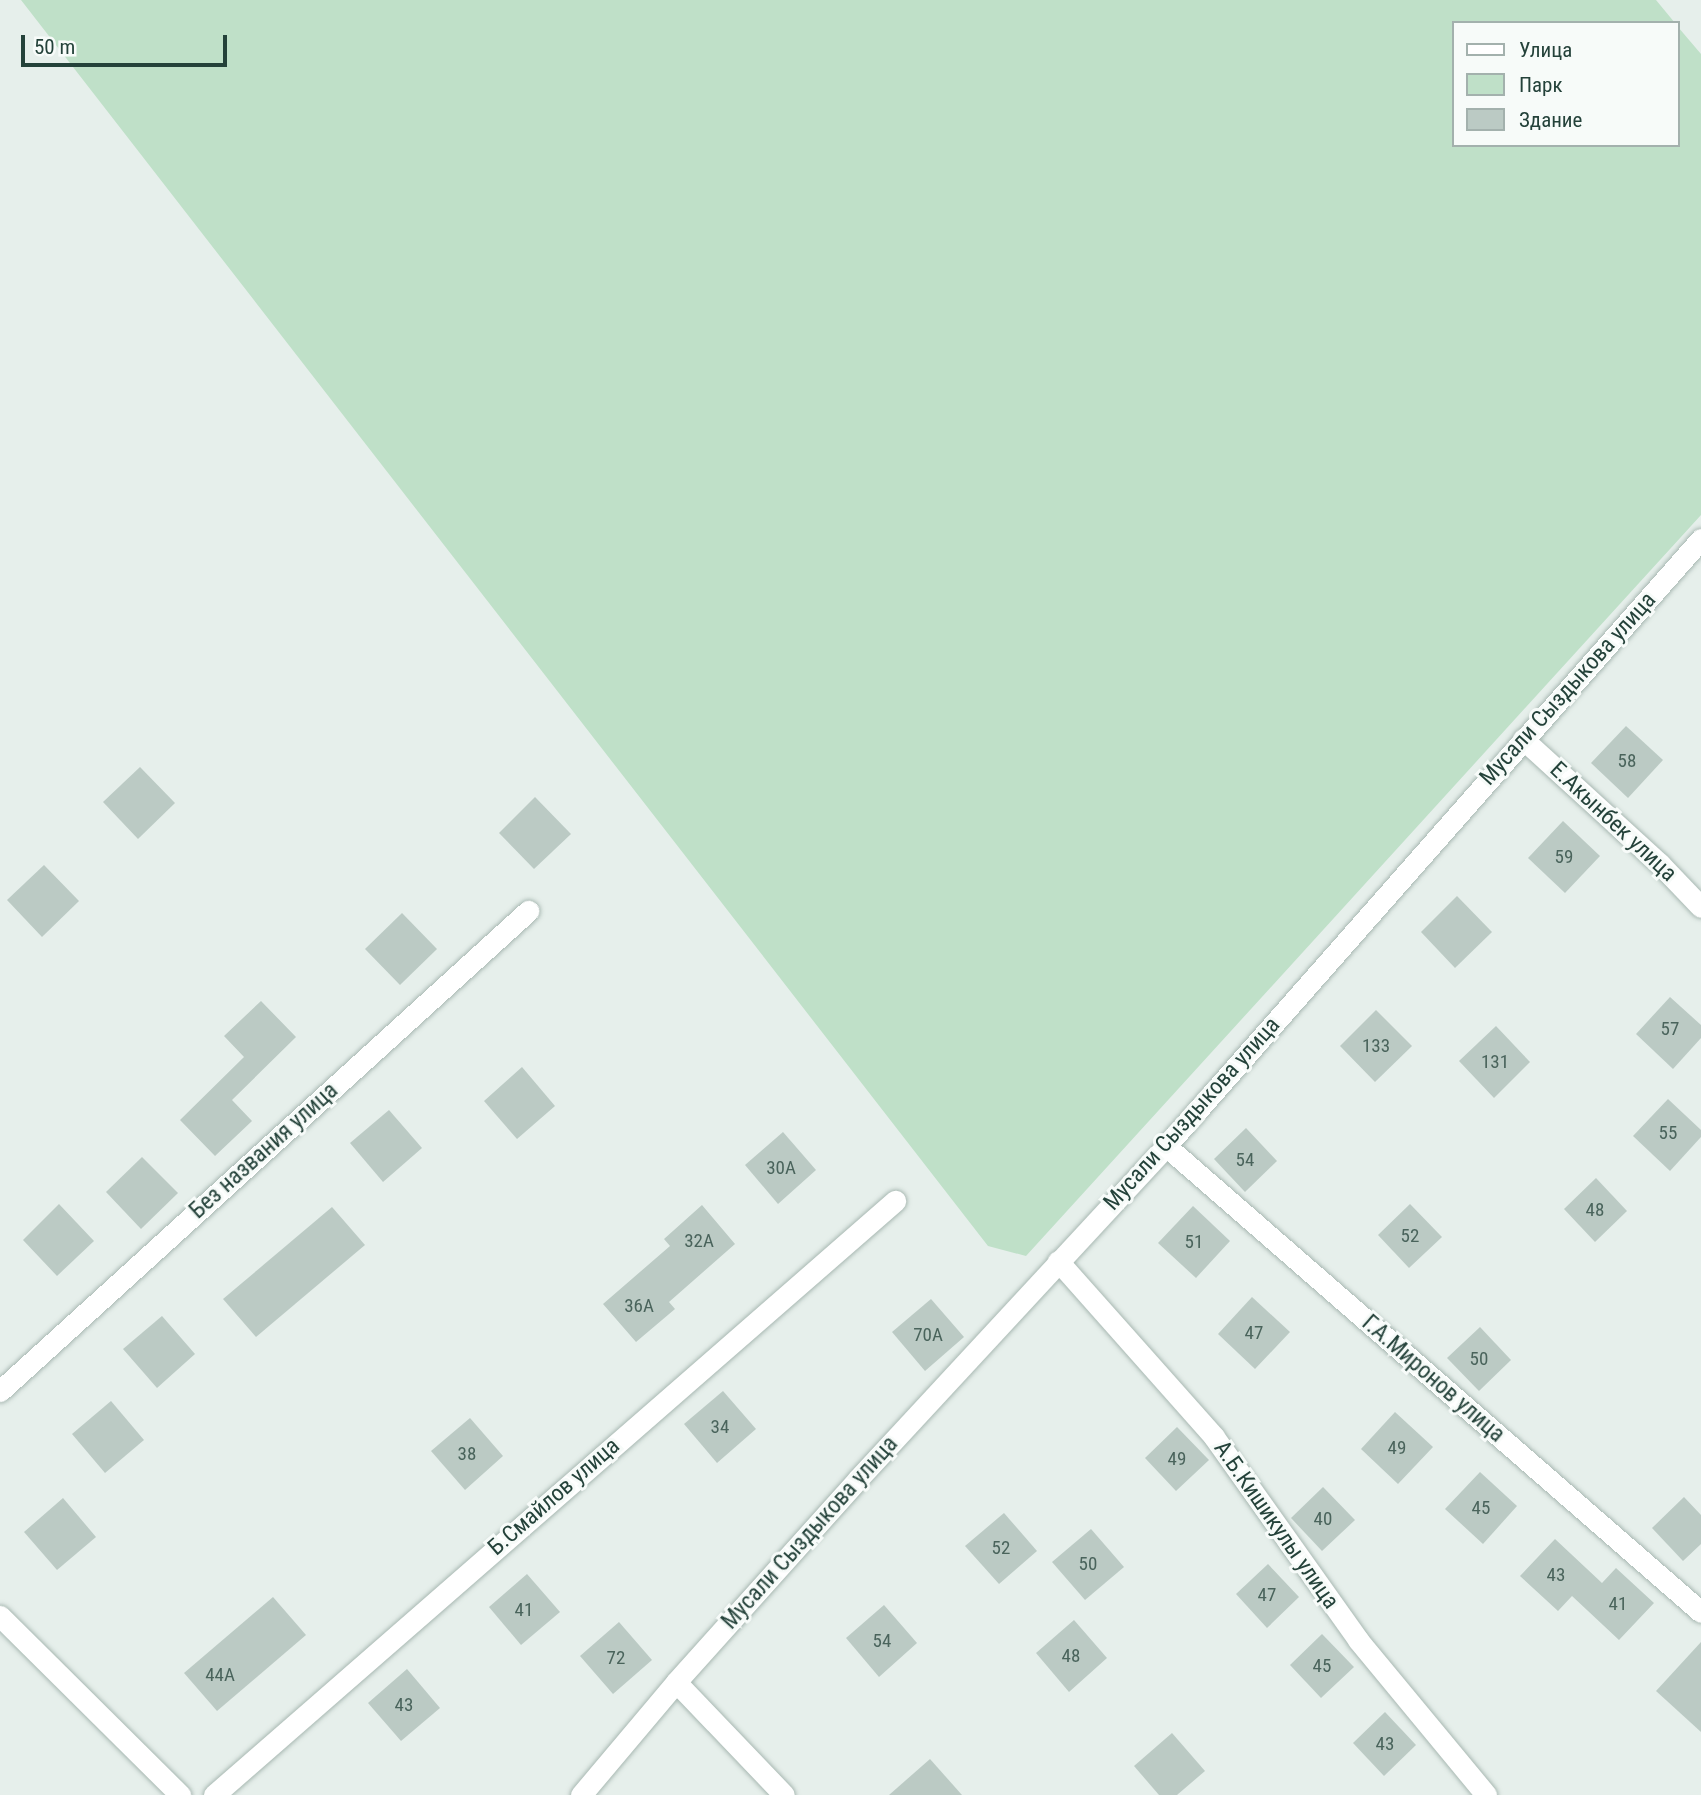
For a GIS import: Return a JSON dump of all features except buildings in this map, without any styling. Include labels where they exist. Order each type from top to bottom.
[{"type":"street","name":"Мусали Сыздыкова улица","points":[[581,1795],[676,1682],[1058,1261],[1166,1146],[1701,539]]},
{"type":"street","name":"Е.Акынбек улица","points":[[1523,739],[1660,864],[1701,906]]},
{"type":"street","name":"Без названия улица","points":[[0,1391],[528,911]]},
{"type":"street","name":"Г.А.Миронов улица","points":[[1166,1146],[1701,1612]]},
{"type":"street","name":"Б.Смайлов улица","points":[[214,1795],[895,1201]]},
{"type":"street","name":"А.Б.Кишикулы улица","points":[[1058,1261],[1214,1437],[1358,1640],[1486,1795]]},
{"type":"street","points":[[0,1616],[180,1795]]},
{"type":"street","points":[[676,1682],[784,1795]]},
{"type":"green space","points":[[21,0],[1656,0],[1673,21],[1452,21],[1452,147],[1680,147],[1680,29],[1701,54],[1701,515],[1026,1256],[988,1246]]}]
